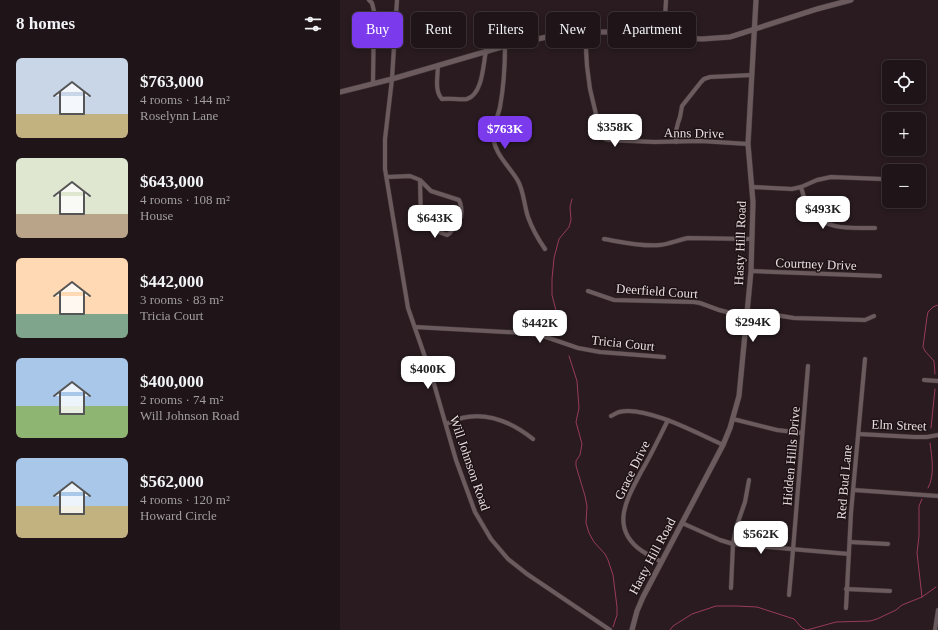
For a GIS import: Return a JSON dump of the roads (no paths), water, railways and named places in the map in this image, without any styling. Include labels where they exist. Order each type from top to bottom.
[{"type":"street","points":[[369,0],[372,3],[374,11],[373,84]]},
{"type":"street","name":"Will Johnson Road","points":[[397,0],[392,79],[385,139],[385,169],[408,308],[432,377],[456,460],[476,512],[491,539],[508,559],[517,567],[610,630]]},
{"type":"street","points":[[665,12],[666,0]]},
{"type":"street","name":"Hasty Hill Road","points":[[632,630],[636,611],[723,445],[733,419],[739,396],[751,271],[753,218],[748,144],[756,0]]},
{"type":"street","points":[[696,39],[730,37],[817,9],[851,0]]},
{"type":"street","points":[[340,92],[392,79],[497,48]]},
{"type":"street","points":[[505,48],[504,87],[493,133],[494,144],[502,161],[509,168],[519,183],[528,217],[535,234],[545,249]]},
{"type":"street","name":"Anns Drive","points":[[586,48],[590,89],[597,119],[605,139],[654,142],[700,141],[748,144]]},
{"type":"street","points":[[438,65],[438,91],[440,97],[442,99],[466,99],[471,97],[478,89],[486,51]]},
{"type":"street","points":[[676,142],[676,126],[680,117],[682,106],[704,79],[710,77],[752,75]]},
{"type":"street","points":[[387,177],[410,176],[420,180],[431,191],[459,200],[462,205],[461,217],[454,221],[453,229],[450,234],[447,235],[423,226],[421,223],[420,180]]},
{"type":"street","points":[[752,187],[792,189],[831,176],[882,179]]},
{"type":"street","points":[[801,187],[809,208],[813,213],[830,225],[875,228]]},
{"type":"street","points":[[604,239],[628,243],[660,245],[688,238],[752,239]]},
{"type":"street","name":"Courtney Drive","points":[[751,271],[880,276]]},
{"type":"street","name":"Deerfield Court","points":[[588,291],[614,300],[694,302],[719,310],[769,314],[794,318],[865,320],[874,316]]},
{"type":"street","name":"Tricia Court","points":[[415,327],[525,333],[543,336],[578,348],[600,352],[664,357]]},
{"type":"street","name":"Red Bud Lane","points":[[846,608],[846,589],[865,358]]},
{"type":"street","name":"Hidden Hills Drive","points":[[789,595],[808,366]]},
{"type":"street","points":[[924,380],[938,381]]},
{"type":"street","points":[[611,416],[619,412],[629,411],[649,414],[668,420],[723,445]]},
{"type":"street","points":[[446,424],[467,417],[488,417],[505,422],[521,430],[533,439]]},
{"type":"street","points":[[733,419],[771,429],[802,433]]},
{"type":"street","name":"Grace Drive","points":[[661,562],[642,551],[632,542],[626,531],[623,516],[629,495],[668,420]]},
{"type":"street","name":"Elm Street","points":[[859,434],[914,438],[938,435]]},
{"type":"street","points":[[731,588],[734,544],[737,525],[745,502],[748,480]]},
{"type":"street","points":[[854,490],[938,496]]},
{"type":"street","points":[[682,523],[720,540],[734,544],[849,554]]},
{"type":"street","points":[[850,542],[888,544]]},
{"type":"street","points":[[846,589],[890,591]]},
{"type":"street","points":[[935,630],[938,610]]},
{"type":"waterway","points":[[561,330],[552,295],[552,279],[554,258],[559,239],[569,227],[571,220],[570,207],[572,199]]},
{"type":"waterway","points":[[935,374],[934,361],[923,347],[928,312],[933,307],[938,305]]},
{"type":"waterway","points":[[569,356],[577,381],[579,408],[576,422],[582,444],[580,455],[576,461],[576,466],[587,506],[586,523],[589,533],[594,542],[605,554],[613,575],[617,607],[617,615],[613,627]]},
{"type":"waterway","points":[[931,428],[935,389]]},
{"type":"waterway","points":[[928,488],[932,478],[930,443]]},
{"type":"waterway","points":[[922,499],[919,506],[919,536],[917,553],[922,597]]},
{"type":"waterway","points":[[670,630],[673,626],[692,614],[716,606],[757,607],[794,619],[802,628],[807,630],[836,622],[870,621],[922,597],[936,587]]}]
